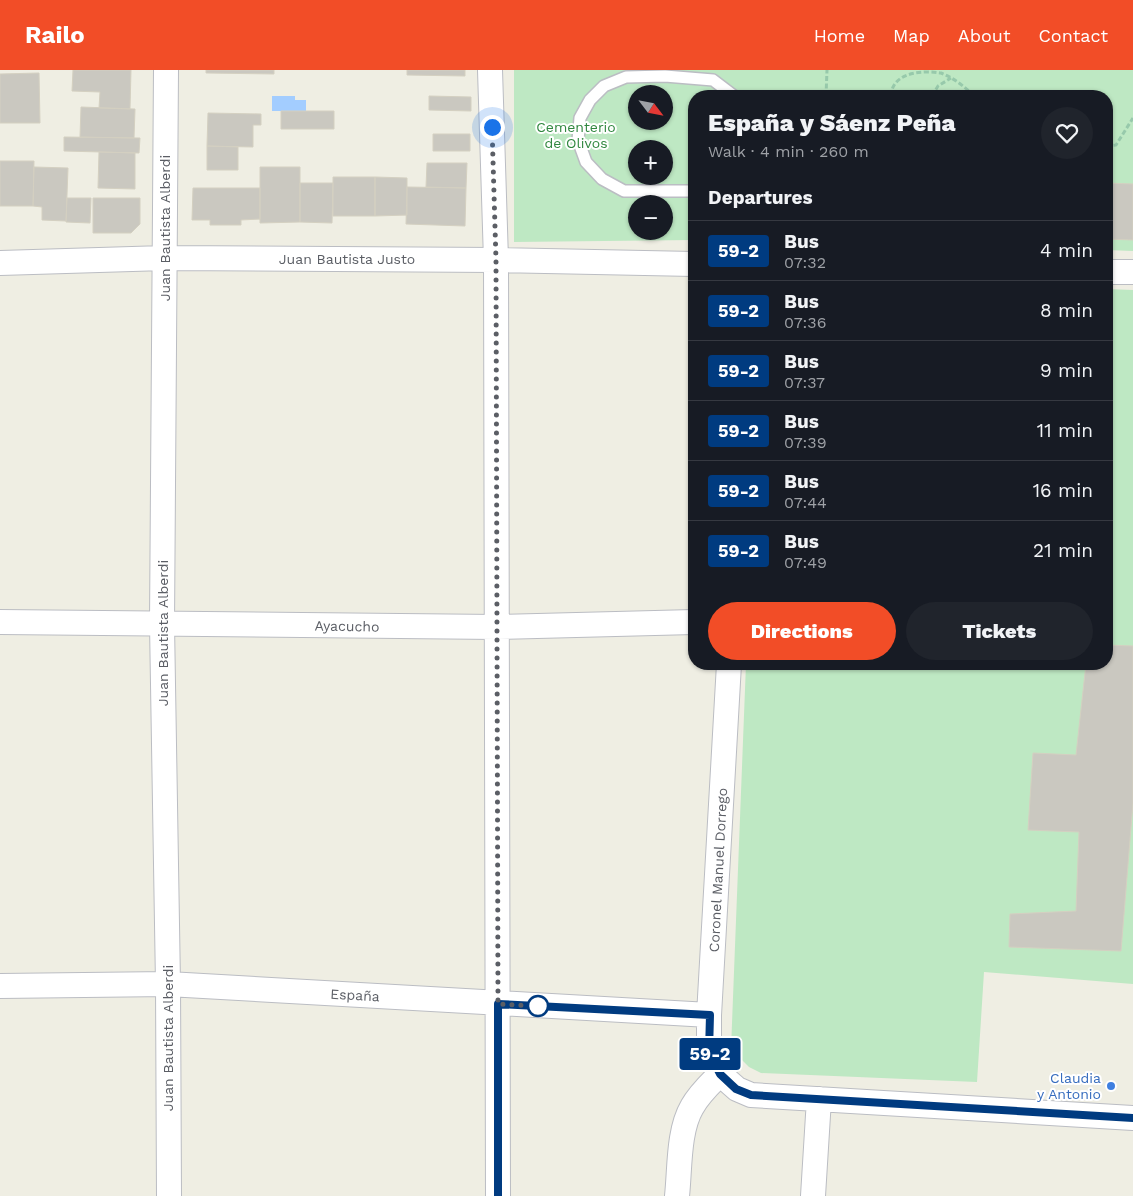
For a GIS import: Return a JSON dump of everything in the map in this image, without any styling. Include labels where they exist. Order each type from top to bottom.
[{"type":"street","name":"Juan Bautista Alberdi","points":[[166,70],[162,624],[168,984],[169,1196]]},
{"type":"street","points":[[490,70],[496,260],[498,1196]]},
{"type":"street","name":"Juan Bautista Justo","points":[[0,262],[165,258],[496,260],[688,264]]},
{"type":"street","points":[[1113,272],[1133,272]]},
{"type":"street","name":"Ayacucho","points":[[0,622],[497,627],[688,622]]},
{"type":"street","name":"Coronel Manuel Dorrego","points":[[720,1074],[709,1052],[729,670]]},
{"type":"street","name":"España","points":[[0,986],[168,984],[710,1015]]},
{"type":"street","points":[[677,1196],[683,1128],[695,1101],[720,1074],[736,1089],[751,1095],[1133,1118]]},
{"type":"street","points":[[813,1196],[819,1099]]},
{"type":"lane","points":[[688,191],[624,191],[602,179],[586,162],[578,140],[580,118],[590,100],[604,86],[626,77],[665,73],[713,80],[726,90]]},
{"type":"path","points":[[826,90],[827,70]]},
{"type":"path","points":[[893,90],[898,79],[916,71],[940,73],[951,78],[967,90]]},
{"type":"path","points":[[936,90],[938,86],[951,78]]},
{"type":"path","points":[[1113,145],[1116,145],[1133,118]]},
{"type":"green space","name":"Cementerio de Olivos","points":[[514,70],[1133,70],[1133,251],[1113,250],[1113,90],[688,90],[688,240],[514,242]]},
{"type":"green space","points":[[1113,289],[1133,290],[1133,984],[984,972],[977,1082],[761,1073],[749,1067],[731,1049],[746,670],[1113,670]]},
{"type":"water","points":[[272,96],[295,96],[295,100],[306,100],[306,111],[272,111]]},
{"type":"building","points":[[73,70],[131,70],[130,109],[99,108],[100,92],[72,91]]},
{"type":"building","points":[[206,70],[274,70],[274,74],[206,73]]},
{"type":"building","points":[[407,70],[465,70],[465,76],[407,75]]},
{"type":"building","points":[[39,73],[40,123],[0,123],[0,74]]},
{"type":"building","points":[[429,96],[471,97],[471,111],[429,110]]},
{"type":"building","points":[[81,107],[135,109],[134,138],[80,137]]},
{"type":"building","points":[[281,111],[334,111],[334,129],[281,129]]},
{"type":"building","points":[[208,113],[261,114],[261,125],[253,125],[253,147],[207,146]]},
{"type":"building","points":[[433,134],[470,134],[470,151],[433,151]]},
{"type":"building","points":[[64,137],[140,138],[139,153],[64,151]]},
{"type":"building","points":[[207,146],[238,147],[238,170],[207,170]]},
{"type":"building","points":[[99,152],[135,153],[135,189],[98,188]]},
{"type":"building","points":[[0,161],[34,161],[33,206],[0,206]]},
{"type":"building","points":[[427,163],[467,163],[466,188],[426,187]]},
{"type":"building","points":[[34,167],[68,168],[66,221],[42,220],[42,207],[33,206]]},
{"type":"building","points":[[260,167],[300,167],[300,222],[260,223]]},
{"type":"building","points":[[333,177],[375,177],[375,216],[333,216]]},
{"type":"building","points":[[375,177],[407,178],[407,215],[375,216]]},
{"type":"building","points":[[300,183],[333,183],[332,223],[300,222]]},
{"type":"building","points":[[1113,183],[1133,184],[1133,240],[1113,239]]},
{"type":"building","points":[[407,187],[466,188],[465,226],[406,224]]},
{"type":"building","points":[[193,188],[260,188],[260,219],[241,220],[241,225],[210,225],[210,220],[192,220]]},
{"type":"building","points":[[67,198],[91,198],[90,223],[66,222]]},
{"type":"building","points":[[93,198],[140,198],[140,224],[131,233],[93,233]]},
{"type":"building","points":[[1113,645],[1133,646],[1133,803],[1121,951],[1009,947],[1010,914],[1076,911],[1079,832],[1028,830],[1033,753],[1076,755],[1085,670],[1113,670]]},
{"type":"bus line","name":"59-2","points":[[498,1196],[498,1004],[710,1015],[709,1052],[720,1074],[736,1089],[751,1095],[1133,1118]]},
{"type":"place","name":"Claudia y Antonio","points":[[1111,1086]]},
{"type":"route","points":[[492,127],[496,260],[498,1004],[538,1006]]}]
